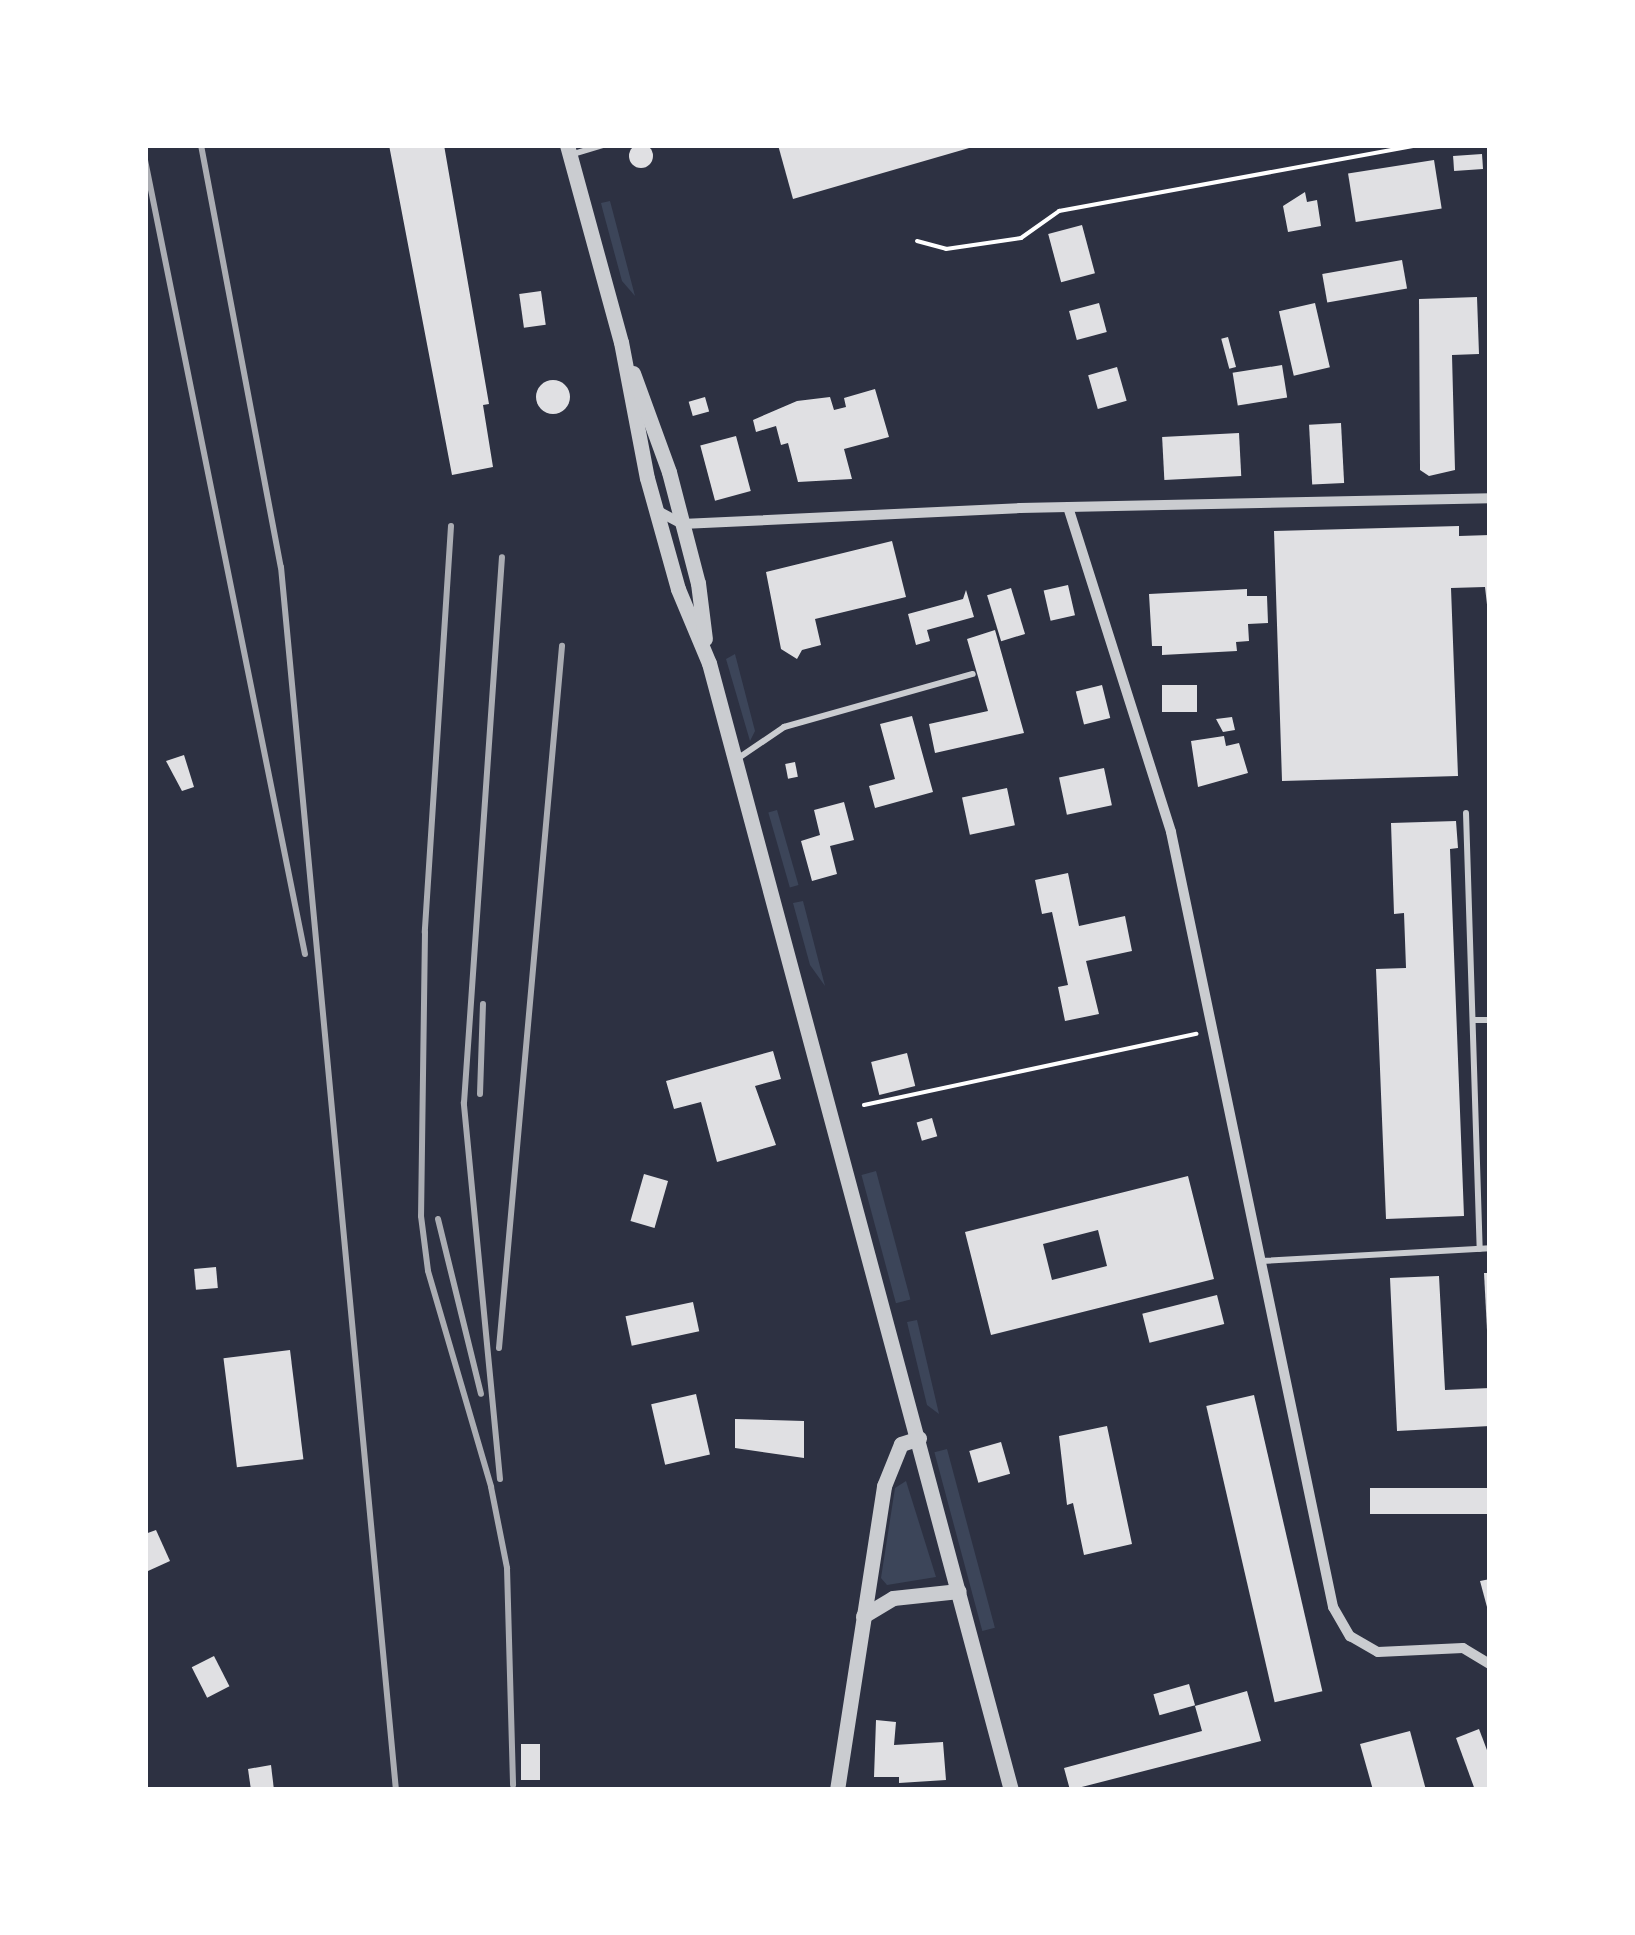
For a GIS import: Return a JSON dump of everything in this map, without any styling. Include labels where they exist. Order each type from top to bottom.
[{"type":"street","points":[[569,150],[621,342],[656,509],[678,589],[706,653],[736,759],[1011,1790]]},
{"type":"street","points":[[621,342],[682,524],[698,583],[706,653]]},
{"type":"street","points":[[656,509],[682,524],[1068,507],[1490,498]]},
{"type":"street","points":[[1068,507],[1170,832],[1340,1623],[1378,1652],[1478,1652],[1490,1664]]},
{"type":"street","points":[[838,1790],[890,1460],[901,1444],[920,1438]]},
{"type":"street","points":[[863,1616],[893,1598],[959,1591]]},
{"type":"lane","points":[[569,150],[602,145]]},
{"type":"lane","points":[[736,759],[784,727],[973,674]]},
{"type":"lane","points":[[1466,812],[1480,1249]]},
{"type":"lane","points":[[1473,1020],[1490,1020]]},
{"type":"lane","points":[[1261,1261],[1490,1248]]},
{"type":"path","points":[[917,242],[946,249],[1020,238],[1060,211],[1417,145]]},
{"type":"path","points":[[864,1105],[1215,1030]]},
{"type":"shaded area","points":[[610,201],[635,296],[622,281],[603,211],[601,203]]},
{"type":"shaded area","points":[[735,654],[755,731],[750,741],[726,659]]},
{"type":"shaded area","points":[[777,810],[798,885],[790,887],[768,812]]},
{"type":"shaded area","points":[[803,901],[825,986],[810,965],[793,903]]},
{"type":"shaded area","points":[[876,1171],[910,1299],[896,1303],[862,1175]]},
{"type":"shaded area","points":[[917,1320],[939,1414],[927,1405],[907,1322]]},
{"type":"shaded area","points":[[947,1449],[995,1628],[982,1631],[934,1452]]},
{"type":"shaded area","points":[[906,1481],[936,1577],[887,1585],[881,1578],[895,1488]]},
{"type":"building","points":[[641,144],[650,147],[650,165],[641,168],[632,165],[629,156],[632,147]]},
{"type":"building","points":[[389,145],[444,145],[489,404],[483,405],[493,467],[452,475]]},
{"type":"building","points":[[778,145],[976,145],[976,146],[793,199]]},
{"type":"building","points":[[1482,154],[1483,169],[1454,171],[1453,156]]},
{"type":"building","points":[[1434,160],[1442,208],[1356,222],[1348,174]]},
{"type":"building","points":[[1305,192],[1307,202],[1317,200],[1321,226],[1288,232],[1283,206]]},
{"type":"building","points":[[1082,225],[1095,273],[1061,282],[1048,234]]},
{"type":"building","points":[[1402,260],[1407,289],[1327,303],[1322,274]]},
{"type":"building","points":[[541,291],[546,325],[524,328],[519,294]]},
{"type":"building","points":[[1477,297],[1479,354],[1452,355],[1455,470],[1429,476],[1420,470],[1419,299]]},
{"type":"building","points":[[1099,303],[1107,332],[1077,340],[1069,311]]},
{"type":"building","points":[[1315,303],[1330,367],[1294,376],[1279,311]]},
{"type":"building","points":[[1228,337],[1236,367],[1229,369],[1221,339]]},
{"type":"building","points":[[1282,365],[1287,398],[1238,405],[1233,373]]},
{"type":"building","points":[[1117,367],[1127,401],[1098,409],[1088,375]]},
{"type":"building","points":[[553,380],[565,385],[570,397],[565,409],[553,414],[541,409],[536,397],[541,385]]},
{"type":"building","points":[[875,389],[889,437],[844,449],[852,479],[798,482],[788,443],[781,445],[776,426],[756,432],[753,420],[797,401],[830,397],[834,410],[846,407],[844,398]]},
{"type":"building","points":[[705,397],[709,411],[693,416],[689,402]]},
{"type":"building","points":[[1341,423],[1344,483],[1312,485],[1309,425]]},
{"type":"building","points":[[1239,433],[1241,476],[1164,480],[1162,437]]},
{"type":"building","points":[[736,436],[751,491],[715,501],[700,446]]},
{"type":"building","points":[[1459,526],[1459,536],[1490,535],[1490,631],[1485,587],[1451,588],[1458,776],[1282,781],[1274,531]]},
{"type":"building","points":[[892,541],[906,597],[815,619],[821,645],[802,650],[797,659],[781,649],[766,572]]},
{"type":"building","points":[[1068,585],[1075,615],[1051,621],[1044,591]]},
{"type":"building","points":[[1011,588],[1025,634],[1001,641],[987,595]]},
{"type":"building","points":[[1247,589],[1247,596],[1267,596],[1268,623],[1248,624],[1249,641],[1236,642],[1237,651],[1162,655],[1162,646],[1152,646],[1149,594]]},
{"type":"building","points":[[966,590],[974,617],[927,630],[930,641],[916,645],[908,614],[963,599]]},
{"type":"building","points":[[995,630],[1024,733],[935,753],[929,724],[988,711],[967,639]]},
{"type":"building","points":[[1102,685],[1110,718],[1084,725],[1076,692]]},
{"type":"building","points":[[1162,685],[1197,685],[1197,712],[1162,712]]},
{"type":"building","points":[[912,716],[933,792],[875,808],[869,786],[895,779],[880,724]]},
{"type":"building","points":[[1232,717],[1235,730],[1223,732],[1216,719]]},
{"type":"building","points":[[1224,736],[1226,746],[1239,743],[1248,773],[1198,787],[1191,741]]},
{"type":"building","points":[[184,755],[194,787],[182,791],[166,761]]},
{"type":"building","points":[[795,762],[798,777],[788,779],[785,764]]},
{"type":"building","points":[[1104,768],[1112,805],[1067,815],[1059,778]]},
{"type":"building","points":[[1007,788],[1015,825],[970,835],[962,798]]},
{"type":"building","points":[[844,802],[854,840],[830,846],[837,874],[812,881],[801,841],[820,835],[814,810]]},
{"type":"building","points":[[1456,821],[1458,848],[1450,849],[1464,1216],[1386,1219],[1376,969],[1406,968],[1404,913],[1394,914],[1391,823]]},
{"type":"building","points":[[1068,873],[1079,926],[1125,916],[1132,951],[1086,961],[1099,1014],[1065,1021],[1058,987],[1068,985],[1052,912],[1042,914],[1035,880]]},
{"type":"building","points":[[773,1051],[781,1079],[755,1086],[776,1145],[717,1162],[701,1102],[674,1109],[666,1081]]},
{"type":"building","points":[[907,1053],[915,1086],[879,1095],[871,1062]]},
{"type":"building","points":[[932,1118],[937,1136],[922,1141],[917,1122]]},
{"type":"building","points":[[644,1174],[668,1181],[655,1228],[630,1221]]},
{"type":"building","points":[[1188,1176],[1214,1279],[991,1335],[965,1232]],"holes":[[[1098,1230],[1107,1266],[1052,1280],[1043,1244]]]},
{"type":"building","points":[[216,1267],[218,1288],[196,1290],[194,1269]]},
{"type":"building","points":[[1484,1273],[1490,1273],[1490,1330],[1487,1330]]},
{"type":"building","points":[[1439,1276],[1445,1390],[1490,1388],[1490,1426],[1397,1431],[1390,1278]]},
{"type":"building","points":[[1217,1295],[1224,1324],[1150,1343],[1142,1314]]},
{"type":"building","points":[[693,1302],[699,1331],[632,1346],[626,1316]]},
{"type":"building","points":[[290,1350],[303,1459],[237,1467],[223,1358]]},
{"type":"building","points":[[696,1394],[710,1454],[665,1465],[651,1404]]},
{"type":"building","points":[[1254,1395],[1322,1691],[1275,1702],[1206,1406]]},
{"type":"building","points":[[735,1419],[804,1421],[804,1458],[735,1448]]},
{"type":"building","points":[[1107,1426],[1132,1544],[1084,1555],[1073,1503],[1067,1505],[1059,1436]]},
{"type":"building","points":[[1001,1442],[1010,1474],[978,1483],[969,1451]]},
{"type":"building","points":[[1370,1488],[1490,1488],[1490,1514],[1370,1514]]},
{"type":"building","points":[[156,1530],[170,1561],[148,1571],[145,1534]]},
{"type":"building","points":[[1490,1579],[1490,1606],[1487,1607],[1480,1581]]},
{"type":"building","points":[[214,1656],[229,1686],[207,1698],[192,1667]]},
{"type":"building","points":[[1189,1684],[1195,1705],[1159,1715],[1153,1694]]},
{"type":"building","points":[[1247,1691],[1261,1741],[1070,1790],[1064,1768],[1202,1731],[1195,1706]]},
{"type":"building","points":[[876,1720],[896,1722],[894,1745],[943,1742],[946,1780],[899,1783],[899,1777],[874,1777]]},
{"type":"building","points":[[1479,1729],[1490,1758],[1490,1787],[1475,1790],[1456,1738]]},
{"type":"building","points":[[1410,1731],[1426,1790],[1373,1790],[1360,1744]]},
{"type":"building","points":[[521,1744],[540,1744],[540,1780],[521,1780]]},
{"type":"building","points":[[271,1765],[274,1790],[251,1790],[248,1769]]},
{"type":"railway","points":[[201,145],[281,567],[396,1790]]},
{"type":"railway","points":[[145,160],[305,954]]},
{"type":"railway","points":[[451,526],[425,932],[421,1216],[428,1271],[491,1487],[507,1568],[513,1785]]},
{"type":"railway","points":[[500,1479],[464,1103],[502,557]]},
{"type":"railway","points":[[499,1348],[562,646]]},
{"type":"railway","points":[[480,1094],[483,1004]]},
{"type":"railway","points":[[438,1219],[481,1394]]}]
